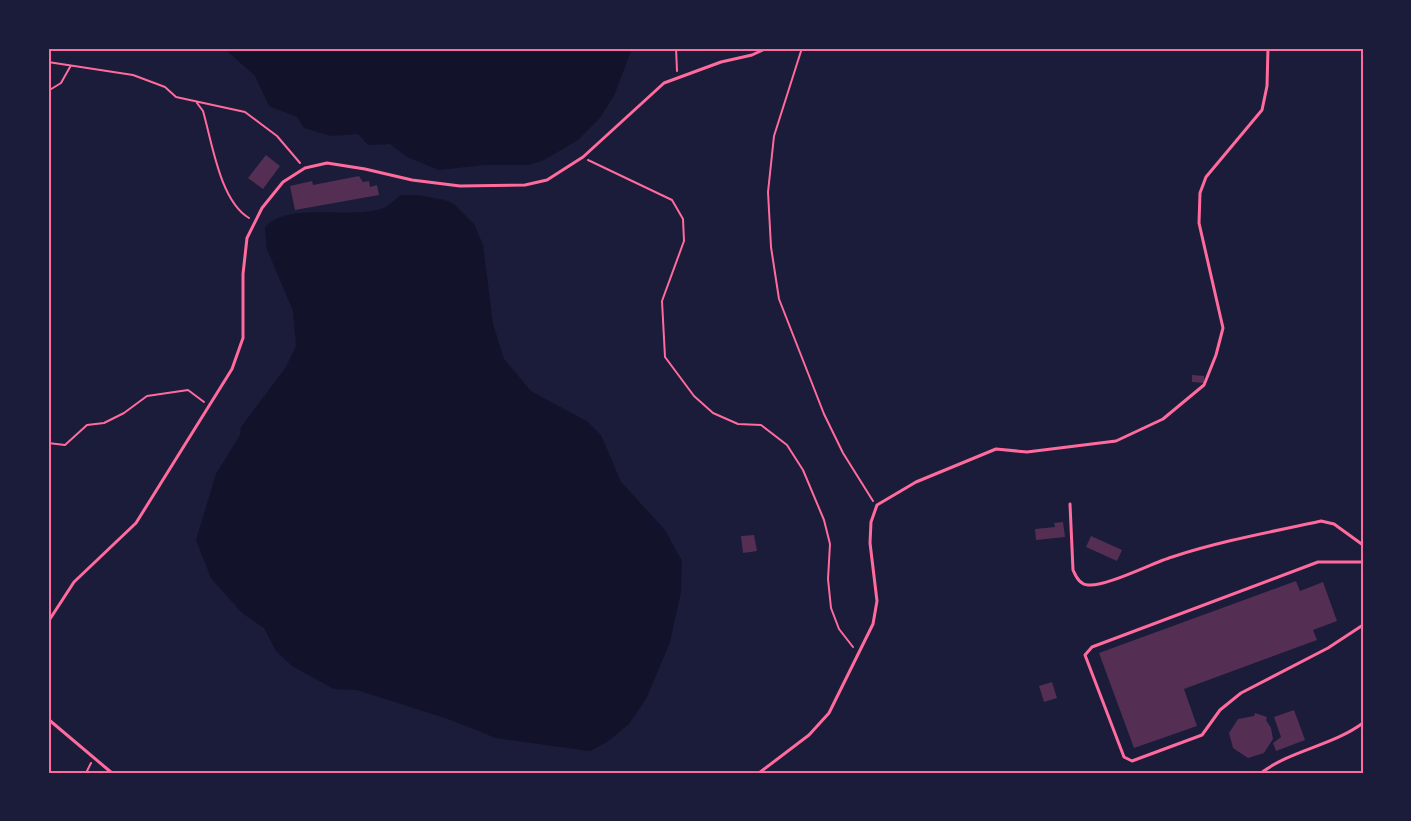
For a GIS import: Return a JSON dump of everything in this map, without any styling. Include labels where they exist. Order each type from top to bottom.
[{"type":"lane","points":[[48,622],[74,582],[136,523],[210,408],[232,369],[243,338],[243,274],[247,238],[262,207],[283,182],[305,168],[327,163],[412,180],[495,187],[525,185],[547,180],[583,157],[664,83],[752,55],[767,48]]},
{"type":"lane","points":[[759,773],[809,735],[829,713],[873,624],[877,601],[870,543],[871,522],[877,505],[916,482],[996,449],[1027,452],[1116,441],[1163,419],[1204,385],[1216,355],[1222,328],[1199,223],[1200,193],[1206,177],[1262,110],[1267,86],[1268,48]]},
{"type":"lane","points":[[1070,504],[1073,570],[1077,580],[1088,586],[1105,582],[1172,556],[1321,521],[1334,524],[1363,545]]},
{"type":"lane","points":[[1363,562],[1318,562],[1092,647],[1085,655],[1124,757],[1132,761],[1202,735],[1220,710],[1241,693],[1328,648],[1363,625]]},
{"type":"lane","points":[[48,719],[112,773]]},
{"type":"lane","points":[[1261,773],[1276,763],[1350,733],[1363,723]]},
{"type":"path","points":[[676,48],[677,77]]},
{"type":"path","points":[[802,48],[774,136],[768,192],[771,247],[779,299],[813,386],[843,453],[866,492],[877,505]]},
{"type":"path","points":[[48,62],[133,75],[165,87],[176,97],[221,106],[252,117],[277,135],[305,168]]},
{"type":"path","points":[[48,91],[61,83],[70,67]]},
{"type":"path","points":[[197,103],[203,111],[226,189],[236,207],[256,222]]},
{"type":"path","points":[[583,157],[672,200],[683,219],[684,241],[662,301],[665,357],[694,396],[713,413],[738,424],[761,425],[787,445],[803,470],[824,520],[830,544],[828,579],[831,608],[839,629],[858,655]]},
{"type":"path","points":[[48,444],[65,445],[87,425],[104,423],[124,414],[147,396],[188,390],[210,408]]},
{"type":"shaded area","points":[[224,48],[632,48],[614,96],[599,119],[578,140],[544,160],[529,165],[484,165],[439,170],[407,157],[390,144],[368,145],[358,134],[331,136],[304,128],[297,117],[269,106],[255,76]]},
{"type":"shaded area","points":[[401,195],[417,195],[445,200],[454,204],[474,224],[483,245],[493,324],[504,359],[531,391],[588,422],[601,435],[621,482],[665,530],[682,561],[681,592],[670,642],[646,699],[629,724],[607,742],[590,751],[496,738],[448,719],[357,690],[334,689],[292,666],[276,651],[264,628],[242,613],[211,578],[196,540],[216,474],[240,435],[241,427],[286,367],[296,346],[293,311],[267,249],[265,228],[274,220],[286,215],[377,210],[387,206]]},
{"type":"building","points":[[266,155],[280,166],[263,189],[248,178]]},
{"type":"building","points":[[359,176],[363,182],[369,181],[370,187],[377,185],[379,195],[295,210],[290,186],[312,181],[313,185]]},
{"type":"building","points":[[1192,375],[1204,376],[1204,383],[1192,382]]},
{"type":"building","points":[[1063,522],[1065,537],[1036,540],[1035,529],[1055,527],[1054,523]]},
{"type":"building","points":[[754,535],[757,551],[743,553],[741,536]]},
{"type":"building","points":[[1091,536],[1122,550],[1117,561],[1086,547]]},
{"type":"building","points":[[1296,581],[1300,591],[1323,582],[1337,621],[1313,630],[1317,640],[1184,689],[1197,726],[1134,748],[1099,653]]},
{"type":"building","points":[[1052,682],[1057,698],[1044,702],[1039,686]]},
{"type":"building","points":[[1294,710],[1305,740],[1276,751],[1273,743],[1281,737],[1274,717]]},
{"type":"building","points":[[1255,713],[1267,717],[1273,739],[1264,753],[1248,758],[1233,748],[1229,733],[1238,719],[1254,716]]}]
